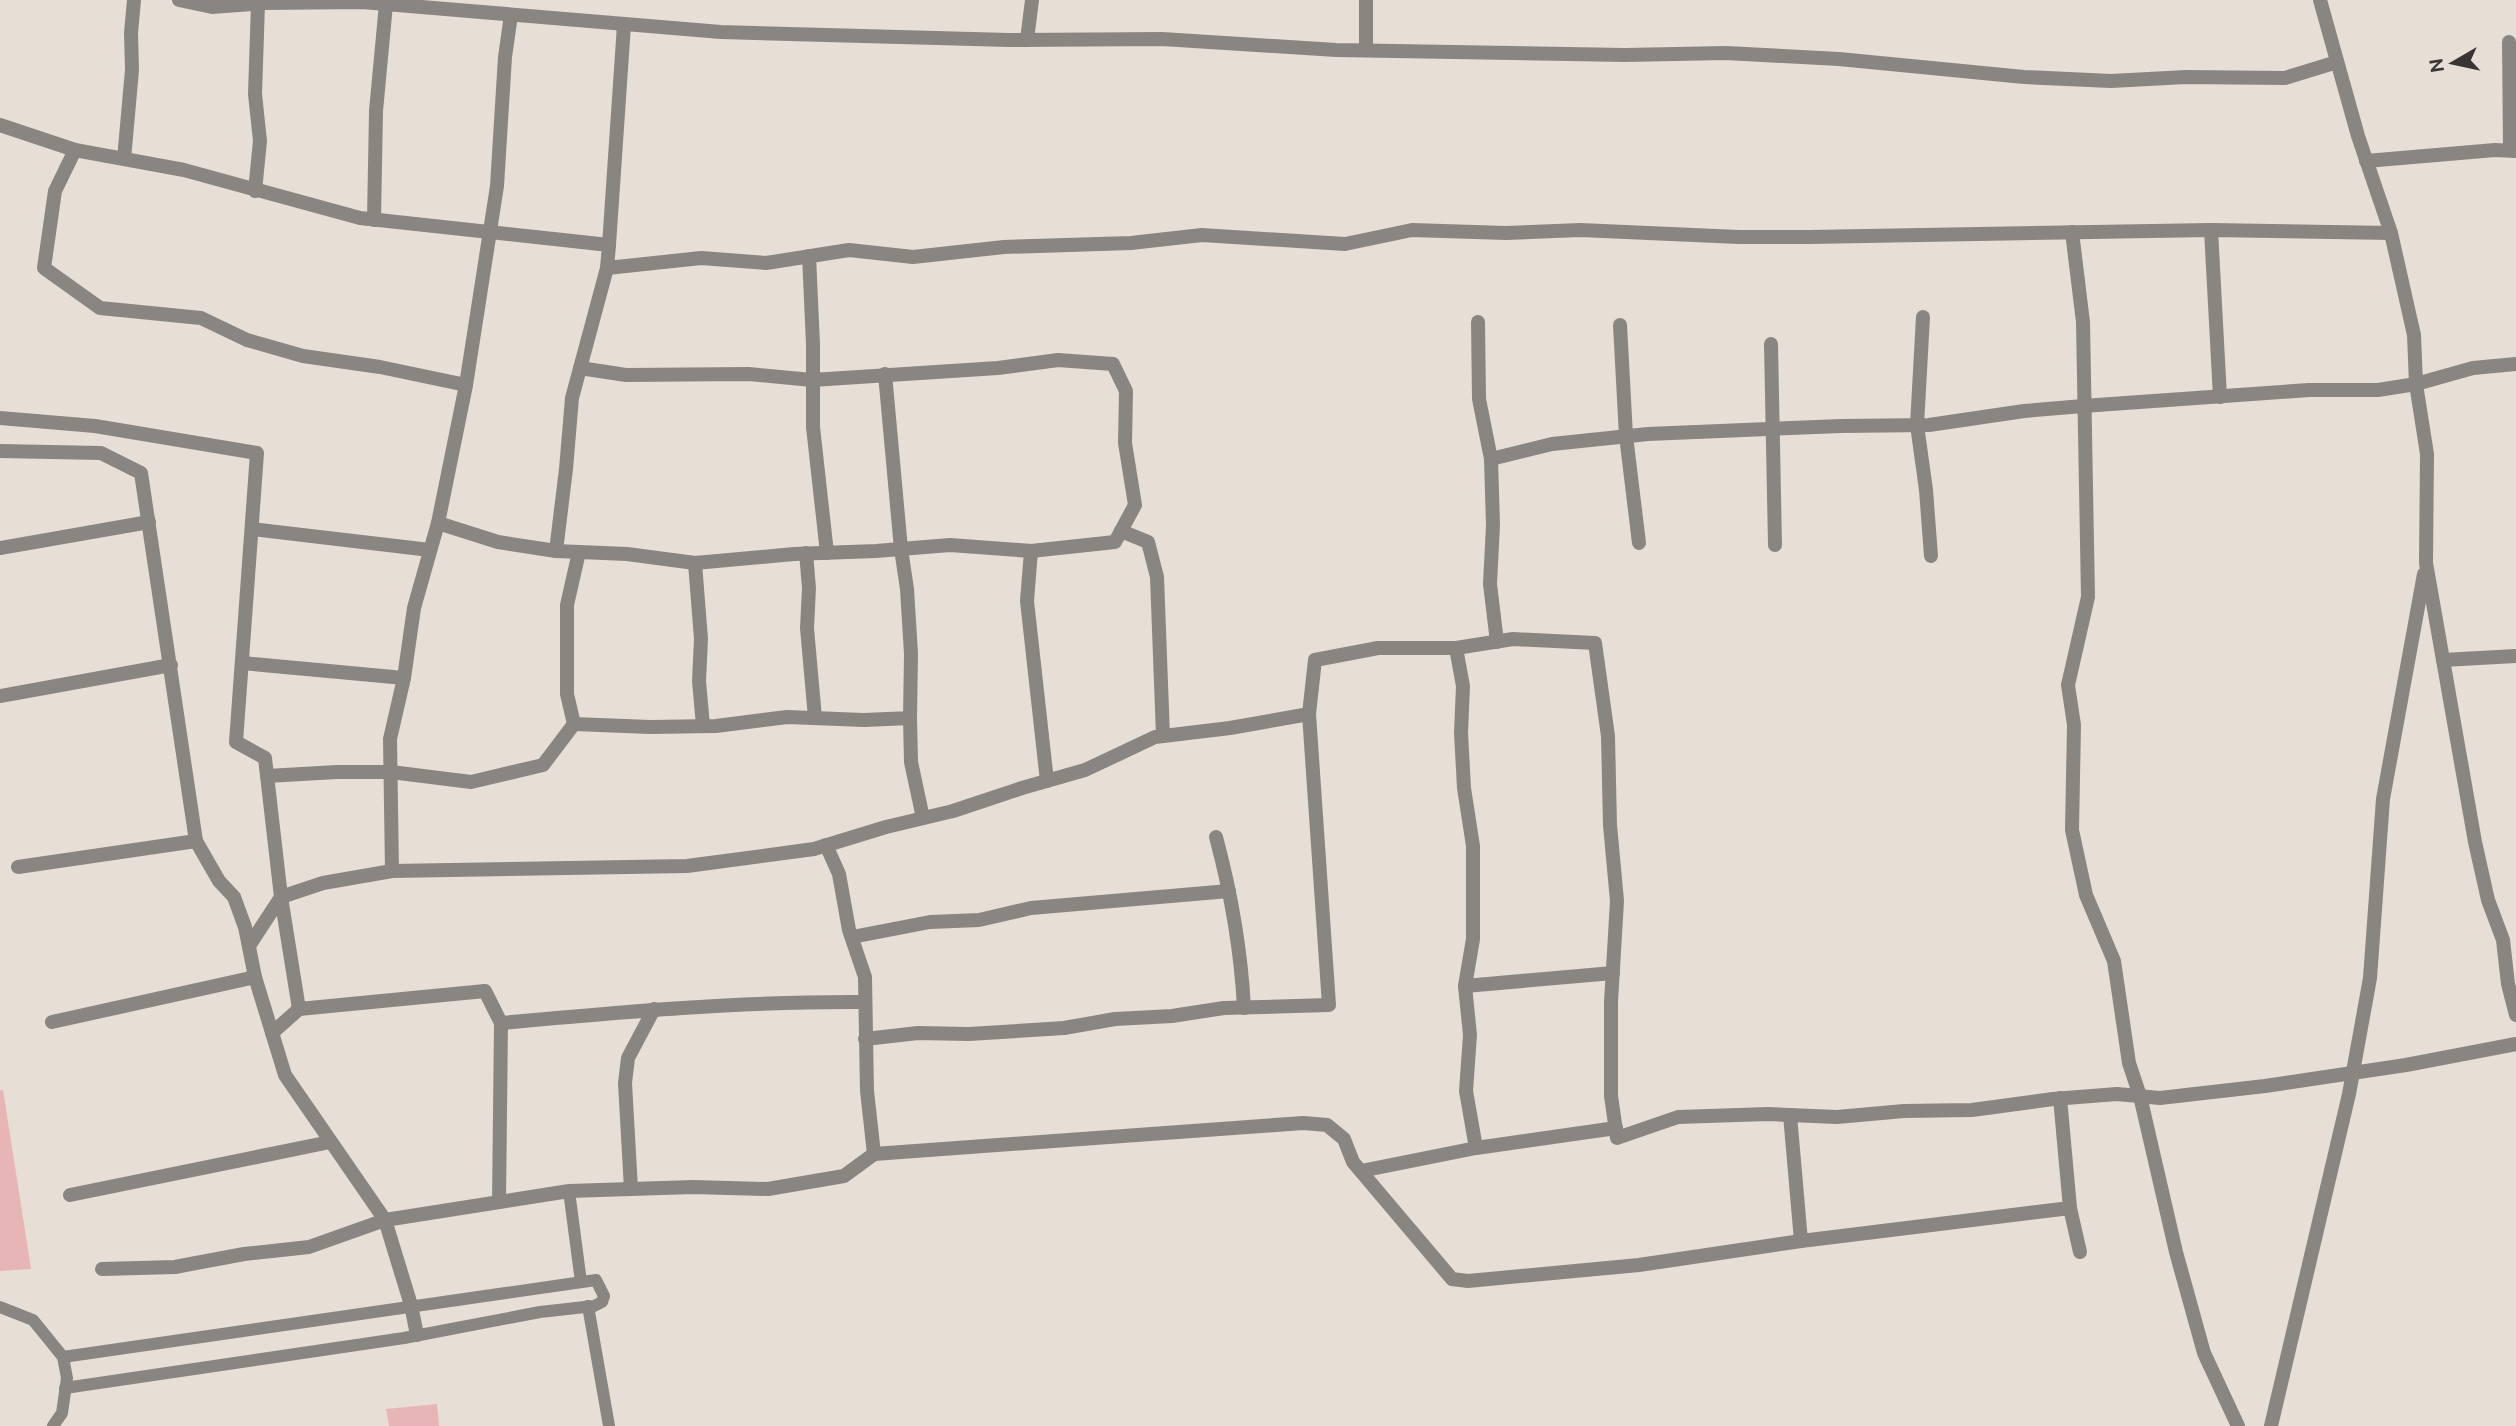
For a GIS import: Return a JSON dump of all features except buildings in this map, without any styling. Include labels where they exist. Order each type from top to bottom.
[{"type":"street","points":[[124,159],[132,70],[134,0]]},
{"type":"street","points":[[179,0],[212,7],[362,2],[721,32],[1027,40],[1162,39],[1366,50],[1530,54],[1726,53],[1839,59],[2024,77],[2111,80],[2186,77],[2285,78],[2337,62]]},
{"type":"street","points":[[1027,40],[1032,0]]},
{"type":"street","points":[[1366,0],[1366,50]]},
{"type":"street","points":[[2271,1426],[2353,1072],[2370,978],[2384,799],[2426,563],[2427,454],[2416,384],[2414,335],[2391,233],[2366,161],[2320,0]]},
{"type":"street","points":[[255,191],[260,141],[255,94],[258,4]]},
{"type":"street","points":[[374,220],[376,111],[386,4]]},
{"type":"street","points":[[392,871],[390,739],[404,678],[414,608],[438,523],[466,385],[498,186],[505,57],[511,15]]},
{"type":"street","points":[[556,551],[572,398],[607,268],[610,245],[624,25]]},
{"type":"street","points":[[2366,161],[2513,150],[2509,43]]},
{"type":"street","points":[[0,125],[75,150],[184,170],[360,218],[610,245]]},
{"type":"street","points":[[75,150],[55,191],[44,268],[100,308],[201,318],[247,340],[303,356],[380,367],[466,385]]},
{"type":"street","points":[[607,268],[701,257],[766,263],[849,250],[913,257],[1004,247],[1131,243],[1202,235],[1345,244],[1412,230],[1506,233],[1580,230],[1767,237],[2211,230],[2391,233]]},
{"type":"street","points":[[2211,230],[2220,397]]},
{"type":"street","points":[[2072,232],[2083,322],[2088,597],[2068,685],[2074,725],[2071,830],[2086,895],[2114,961],[2129,1063],[2140,1096],[2176,1252],[2204,1353],[2238,1426]]},
{"type":"street","points":[[809,256],[813,427],[827,553]]},
{"type":"street","points":[[1923,317],[1917,425],[1931,556]]},
{"type":"street","points":[[1478,322],[1479,398],[1491,459],[1493,525],[1490,584],[1497,642]]},
{"type":"street","points":[[1620,325],[1626,436],[1639,543]]},
{"type":"street","points":[[1770,344],[1775,545]]},
{"type":"street","points":[[438,523],[498,542],[556,551],[626,554],[695,563],[806,553],[950,545],[1031,551],[1115,542],[1135,505],[1125,443],[1126,391],[1113,364],[1058,360],[998,368],[812,380],[749,373],[626,375],[580,368]]},
{"type":"street","points":[[1491,459],[1552,444],[1626,436],[1772,428],[1917,425],[2083,406],[2309,390],[2378,390],[2416,384],[2473,368],[2516,364]]},
{"type":"street","points":[[885,374],[907,589],[911,653],[911,762],[923,818]]},
{"type":"street","points":[[0,418],[95,426],[257,453],[236,742],[265,758],[281,897],[299,1009]]},
{"type":"street","points":[[0,451],[101,453],[141,473],[196,841],[219,881],[234,897],[245,927],[255,977],[285,1075],[385,1220],[411,1305],[417,1335]]},
{"type":"street","points":[[0,548],[149,522]]},
{"type":"street","points":[[252,529],[430,551]]},
{"type":"street","points":[[1121,531],[1148,542],[1157,578],[1163,736]]},
{"type":"street","points":[[1031,551],[1027,601],[1047,781]]},
{"type":"street","points":[[574,724],[567,694],[567,605],[579,552]]},
{"type":"street","points":[[806,553],[809,588],[807,628],[815,718]]},
{"type":"street","points":[[695,563],[701,639],[699,681],[703,726]]},
{"type":"street","points":[[2426,563],[2475,842],[2488,900],[2502,940],[2508,984],[2516,1015]]},
{"type":"street","points":[[865,1039],[918,1032],[970,1034],[1038,1030],[1115,1019],[1172,1017],[1224,1008],[1329,1005],[1308,714],[1315,660],[1378,648],[1457,648],[1513,639],[1595,643],[1608,736],[1610,825],[1617,901],[1612,973],[1611,1096],[1617,1138],[1678,1117],[1837,1117],[1904,1111],[1972,1110],[2060,1098],[2117,1094],[2161,1098],[2406,1065],[2516,1044]]},
{"type":"street","points":[[1457,648],[1463,686],[1461,733],[1464,788],[1473,846],[1473,939],[1465,986],[1470,1035],[1466,1091],[1476,1148]]},
{"type":"street","points":[[2443,660],[2516,656]]},
{"type":"street","points":[[242,663],[404,678]]},
{"type":"street","points":[[0,696],[171,665]]},
{"type":"street","points":[[249,946],[281,897],[323,884],[392,871],[687,866],[753,859],[826,845],[953,811],[1085,770],[1155,737],[1230,728],[1308,714]]},
{"type":"street","points":[[574,724],[650,727],[703,726],[787,717],[910,718]]},
{"type":"street","points":[[267,776],[391,772],[471,782],[543,765],[574,724]]},
{"type":"street","points":[[1216,837],[1229,891],[1242,969],[1244,1008]]},
{"type":"street","points":[[18,867],[196,841]]},
{"type":"street","points":[[826,845],[839,874],[852,937],[865,977],[867,1091],[874,1153]]},
{"type":"street","points":[[852,937],[930,922],[979,920],[1031,908],[1229,891]]},
{"type":"street","points":[[1465,986],[1612,973]]},
{"type":"street","points":[[52,1022],[255,977]]},
{"type":"street","points":[[272,1033],[299,1009],[485,990],[501,1023],[499,1202]]},
{"type":"street","points":[[501,1023],[654,1009],[801,1001],[865,1002]]},
{"type":"street","points":[[631,1189],[625,1083],[628,1058],[654,1009]]},
{"type":"street","points":[[2060,1098],[2070,1208],[2080,1252]]},
{"type":"street","points":[[1790,1115],[1801,1241]]},
{"type":"street","points":[[102,1269],[175,1267],[244,1254],[309,1247],[385,1220],[569,1191],[693,1187],[768,1189],[844,1176],[874,1153],[1303,1123],[1327,1125],[1344,1139],[1353,1161],[1452,1279],[1468,1281],[1639,1265],[1801,1241],[2070,1208]]},
{"type":"street","points":[[1361,1171],[1476,1148],[1616,1128]]},
{"type":"street","points":[[70,1195],[330,1142]]},
{"type":"lane","points":[[569,1191],[581,1282]]},
{"type":"lane","points":[[63,1357],[596,1280],[604,1296],[602,1302],[588,1306],[540,1312],[417,1335],[65,1388]]},
{"type":"lane","points":[[588,1306],[609,1426]]},
{"type":"lane","points":[[0,1307],[33,1320],[63,1357],[67,1378],[62,1413],[52,1426]]},
{"type":"shaded area","points":[[0,1090],[3,1090],[31,1269],[0,1271]]},
{"type":"shaded area","points":[[437,1404],[439,1426],[389,1426],[386,1409]]}]
